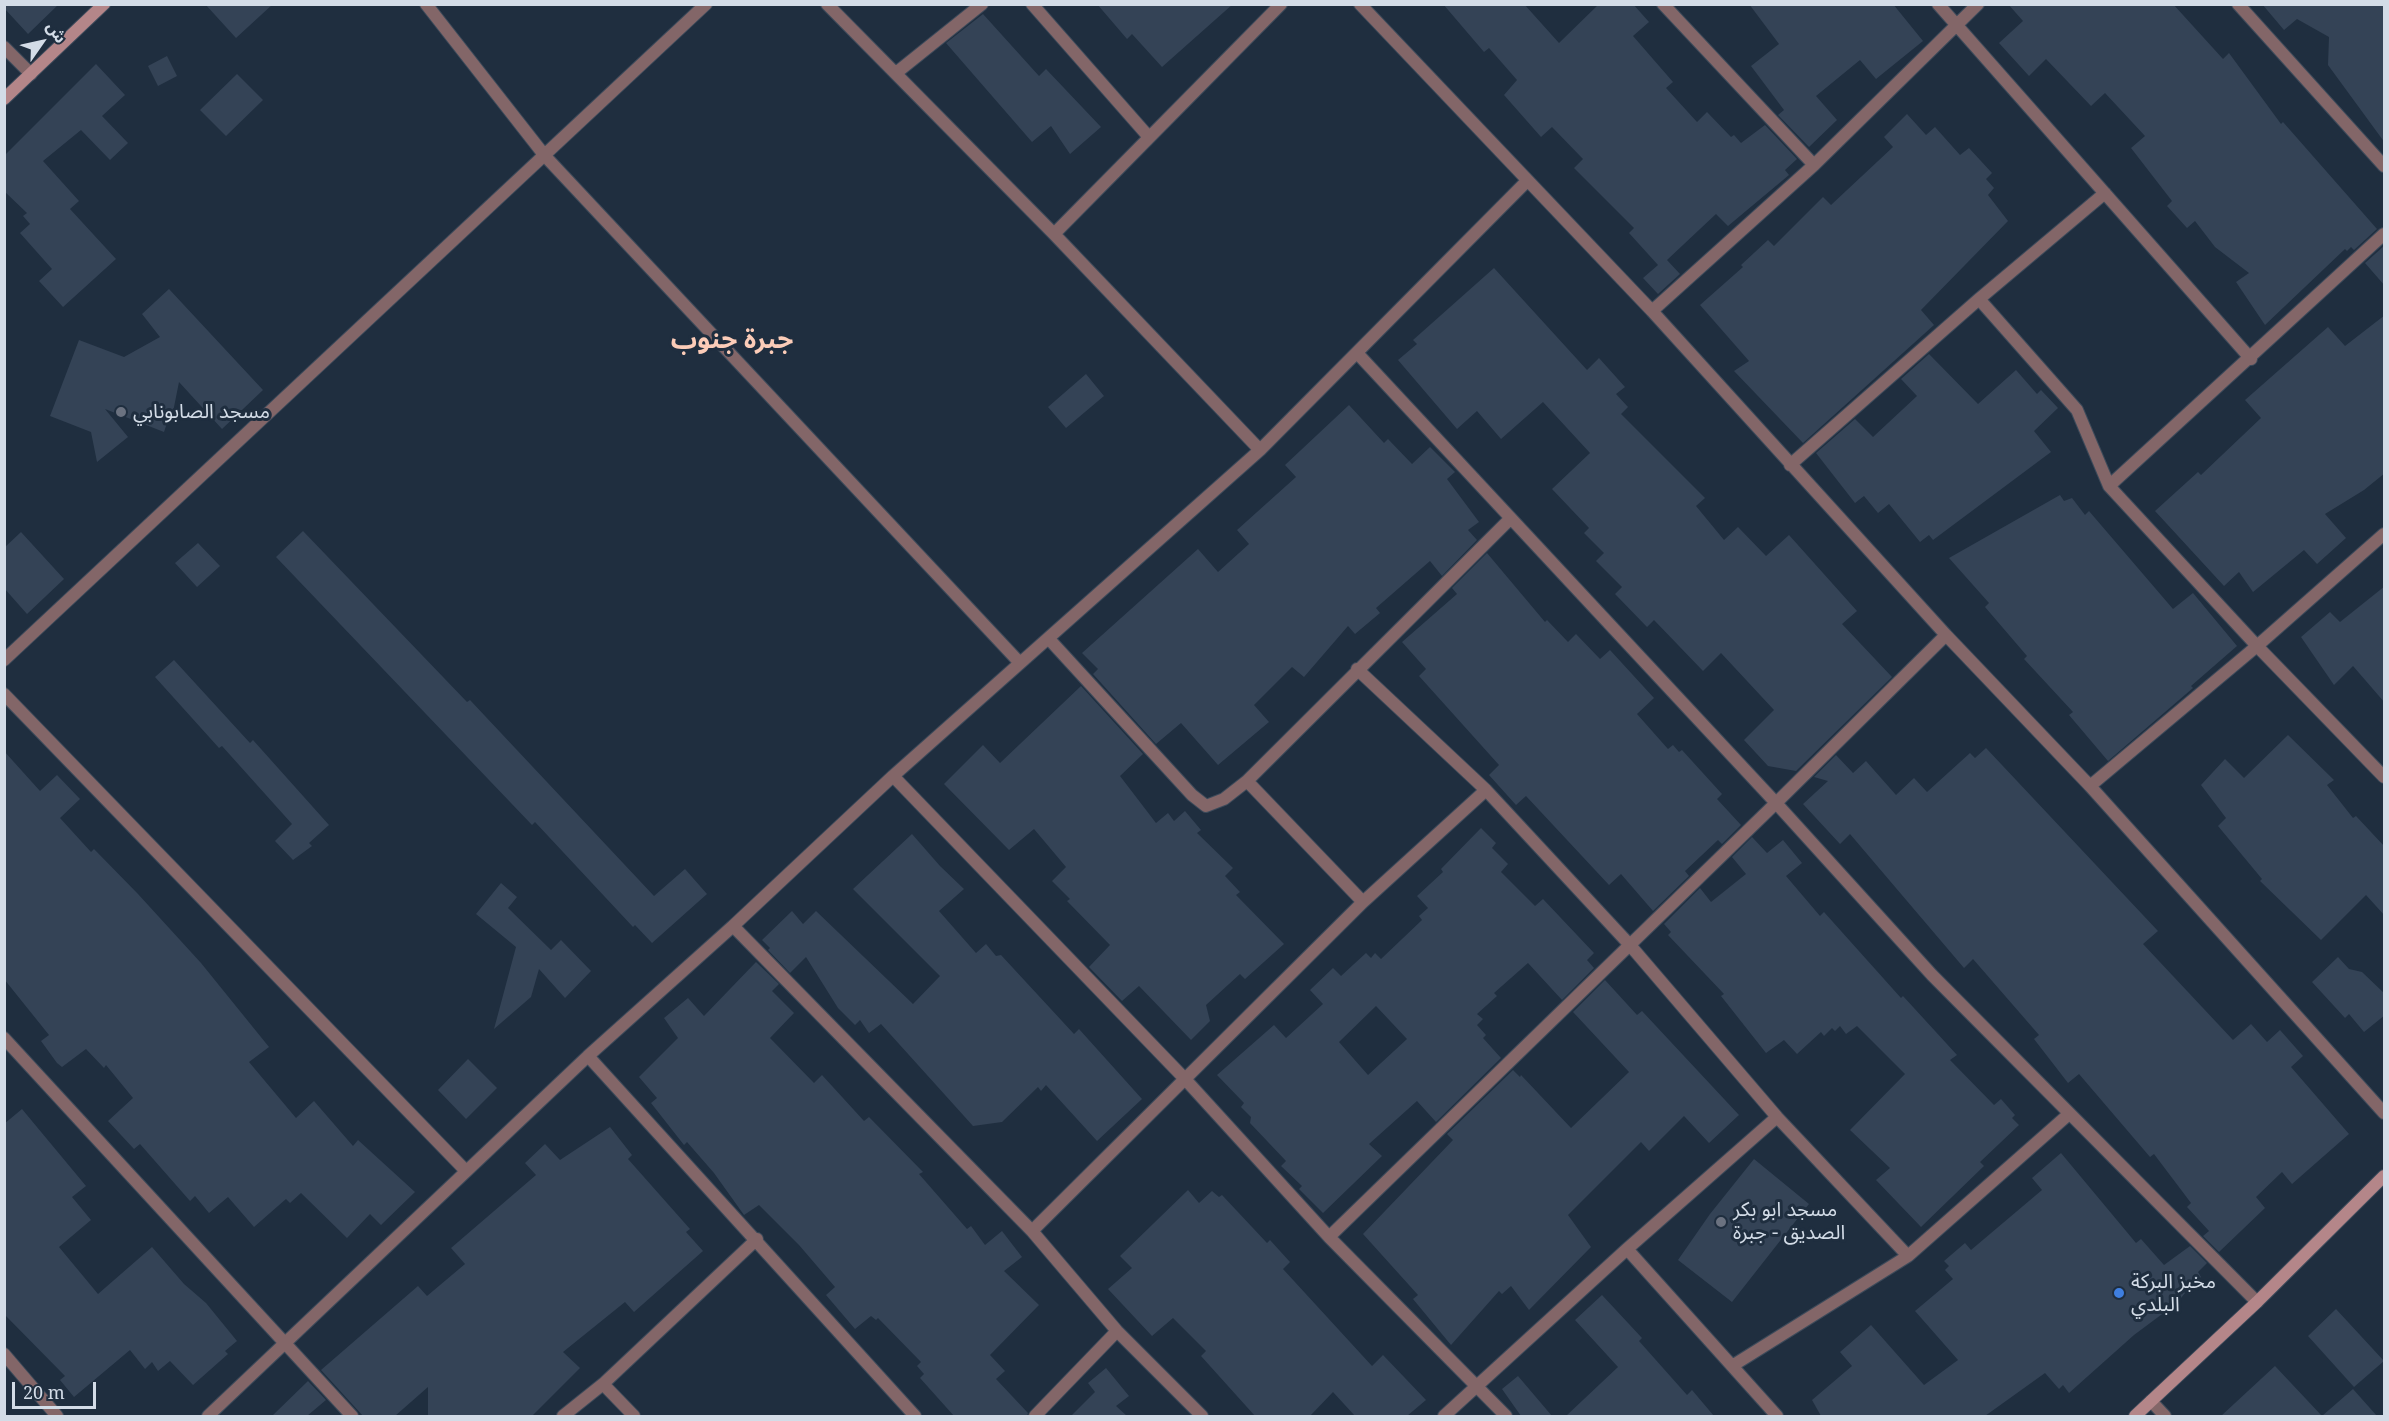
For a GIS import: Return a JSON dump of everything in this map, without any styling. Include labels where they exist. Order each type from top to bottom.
[{"type":"street","points":[[4,99],[104,4]]},
{"type":"street","points":[[426,4],[545,156],[1020,663]]},
{"type":"street","points":[[4,660],[706,4]]},
{"type":"street","points":[[827,4],[1054,234],[1260,450]]},
{"type":"street","points":[[896,74],[982,4]]},
{"type":"street","points":[[1032,4],[1148,136]]},
{"type":"street","points":[[1054,234],[1148,136],[1281,4]]},
{"type":"street","points":[[1360,4],[1526,182],[1652,311],[1790,465],[2090,786],[2385,1113]]},
{"type":"street","points":[[1663,4],[1814,165]]},
{"type":"street","points":[[1938,4],[2251,359]]},
{"type":"street","points":[[1652,311],[1814,165],[1955,24],[1978,4]]},
{"type":"street","points":[[2238,4],[2385,166]]},
{"type":"street","points":[[4,46],[31,74]]},
{"type":"street","points":[[208,1416],[588,1056],[733,926],[893,776],[1260,450],[1358,354],[1526,182]]},
{"type":"street","points":[[1790,465],[1979,299],[2105,193]]},
{"type":"street","points":[[2109,486],[2251,359],[2385,234]]},
{"type":"street","points":[[1979,299],[2078,410],[2109,486],[2257,646],[2385,777]]},
{"type":"street","points":[[1358,354],[1509,520],[1776,803],[1932,975],[2257,1302]]},
{"type":"street","points":[[1049,639],[1192,795],[1206,806],[1224,799],[1247,781],[1509,520]]},
{"type":"street","points":[[2090,786],[2257,646],[2385,534]]},
{"type":"street","points":[[1329,1237],[1776,803],[1946,634]]},
{"type":"street","points":[[1357,669],[1486,790],[1629,944],[1777,1117],[1908,1256]]},
{"type":"street","points":[[4,694],[466,1171]]},
{"type":"street","points":[[893,776],[1185,1079],[1329,1237],[1478,1385],[1506,1416]]},
{"type":"street","points":[[1247,781],[1363,902]]},
{"type":"street","points":[[1032,1231],[1363,902],[1486,790]]},
{"type":"street","points":[[733,926],[1032,1231],[1117,1331],[1202,1416]]},
{"type":"street","points":[[4,1038],[352,1416]]},
{"type":"street","points":[[588,1056],[915,1416]]},
{"type":"street","points":[[1732,1366],[1908,1256],[2068,1114]]},
{"type":"street","points":[[1444,1416],[1627,1249],[1777,1117]]},
{"type":"street","points":[[2135,1416],[2257,1302],[2385,1176]]},
{"type":"street","points":[[564,1416],[603,1384],[756,1239]]},
{"type":"street","points":[[1627,1249],[1777,1416]]},
{"type":"street","points":[[1035,1416],[1117,1331]]},
{"type":"street","points":[[4,1353],[57,1416]]},
{"type":"street","points":[[603,1384],[634,1416]]},
{"type":"street","points":[[2151,1401],[2165,1416]]},
{"type":"building","points":[[4,4],[59,4],[28,34],[4,8]]},
{"type":"building","points":[[205,4],[273,4],[236,38]]},
{"type":"building","points":[[1097,4],[1233,4],[1162,67],[1132,34],[1127,39]]},
{"type":"building","points":[[1443,4],[1524,4],[1559,43],[1599,4],[1633,4],[1649,22],[1633,36],[1673,82],[1666,88],[1697,122],[1707,112],[1731,137],[1734,135],[1741,143],[1765,125],[1797,159],[1785,170],[1789,175],[1728,226],[1716,214],[1667,260],[1680,274],[1658,294],[1643,278],[1658,265],[1629,233],[1634,228],[1574,168],[1583,159],[1552,127],[1541,137],[1504,95],[1517,80],[1489,48],[1484,52]]},
{"type":"building","points":[[1749,4],[1893,4],[1923,41],[1876,79],[1860,60],[1816,96],[1837,120],[1809,147],[1778,115],[1784,110],[1751,66],[1779,44]]},
{"type":"building","points":[[2008,4],[2173,4],[2223,59],[2229,53],[2281,124],[2283,122],[2377,229],[2354,250],[2351,247],[2347,251],[2345,249],[2265,325],[2236,282],[2249,273],[2215,247],[2195,221],[2187,228],[2167,206],[2172,201],[2131,148],[2145,136],[2105,93],[2091,106],[2046,59],[2029,76],[1999,43],[2023,21]]},
{"type":"building","points":[[2262,4],[2385,4],[2385,143],[2328,65],[2329,37],[2297,19],[2284,30]]},
{"type":"building","points":[[983,14],[1039,76],[1046,69],[1101,127],[1070,154],[1051,126],[1032,142],[946,43]]},
{"type":"building","points":[[167,56],[177,76],[158,86],[148,66]]},
{"type":"building","points":[[96,64],[125,95],[102,116],[128,143],[110,160],[81,130],[43,161],[79,201],[70,209],[116,259],[63,307],[39,281],[52,269],[20,233],[30,224],[23,216],[27,213],[4,191],[4,156]]},
{"type":"building","points":[[237,74],[263,100],[226,136],[200,110]]},
{"type":"building","points":[[1907,114],[1926,135],[1935,127],[1960,155],[1969,148],[1992,173],[1986,179],[1994,188],[1988,195],[2008,221],[1921,310],[1934,325],[1803,443],[1734,371],[1749,361],[1700,305],[1743,267],[1741,265],[1768,240],[1774,246],[1823,197],[1831,205],[1893,147],[1884,137]]},
{"type":"building","points":[[2385,245],[2385,286],[2365,263]]},
{"type":"building","points":[[1494,268],[1587,370],[1599,358],[1625,387],[1616,394],[1628,407],[1621,414],[1705,498],[1696,506],[1724,540],[1738,527],[1766,556],[1789,535],[1857,611],[1842,624],[1892,677],[1796,771],[1768,766],[1744,740],[1774,710],[1721,653],[1703,671],[1654,620],[1647,627],[1615,594],[1622,587],[1596,561],[1604,553],[1584,533],[1589,528],[1552,489],[1590,453],[1543,402],[1501,439],[1477,411],[1457,429],[1398,360],[1417,344],[1413,340]]},
{"type":"building","points":[[169,289],[263,390],[222,429],[179,382],[172,417],[168,420],[164,432],[105,409],[128,437],[97,462],[91,432],[50,416],[79,340],[124,357],[160,337],[142,314]]},
{"type":"building","points":[[2385,315],[2385,473],[2364,490],[2325,514],[2346,538],[2317,564],[2304,550],[2253,592],[2239,572],[2224,586],[2155,511],[2198,472],[2201,475],[2261,418],[2245,400],[2328,327],[2345,346]]},
{"type":"building","points":[[1929,354],[1978,404],[2016,370],[2037,394],[2041,390],[2058,408],[2034,431],[2051,452],[1933,540],[1929,535],[1920,542],[1889,504],[1878,513],[1864,496],[1855,503],[1816,453],[1855,419],[1873,437],[1917,396],[1901,379]]},
{"type":"building","points":[[1086,374],[1104,396],[1066,428],[1048,407]]},
{"type":"building","points":[[1349,405],[1384,443],[1388,439],[1412,464],[1430,447],[1455,472],[1447,479],[1479,522],[1468,530],[1477,540],[1442,576],[1430,561],[1376,608],[1380,613],[1355,634],[1348,626],[1304,677],[1292,667],[1254,705],[1269,722],[1218,765],[1181,723],[1156,744],[1093,674],[1098,669],[1082,653],[1198,549],[1218,572],[1249,544],[1237,530],[1296,477],[1285,465]]},
{"type":"building","points":[[2060,495],[2064,501],[2072,498],[2085,515],[2089,511],[2173,609],[2193,593],[2237,646],[2191,686],[2193,688],[2108,761],[2069,715],[2073,712],[2024,659],[2027,656],[1985,607],[1989,603],[1949,558]]},
{"type":"building","points":[[303,531],[467,702],[470,700],[654,896],[685,869],[707,894],[652,943],[635,925],[633,927],[535,822],[532,825],[276,557]]},
{"type":"building","points":[[21,532],[64,579],[27,614],[4,588],[4,548]]},
{"type":"building","points":[[198,543],[220,566],[197,587],[175,563]]},
{"type":"building","points":[[1487,553],[1545,622],[1547,620],[1568,642],[1576,634],[1600,659],[1610,650],[1654,698],[1637,714],[1668,749],[1673,745],[1679,752],[1682,750],[1722,794],[1717,799],[1741,825],[1722,844],[1718,840],[1685,871],[1689,876],[1653,911],[1621,874],[1609,885],[1526,796],[1516,805],[1489,775],[1499,765],[1419,676],[1426,669],[1402,642],[1457,594],[1452,588]]},
{"type":"building","points":[[2385,586],[2385,703],[2353,666],[2334,685],[2301,637],[2330,612],[2340,622]]},
{"type":"building","points":[[174,660],[250,743],[253,740],[329,825],[309,843],[312,846],[293,860],[275,841],[292,824],[222,746],[219,748],[155,677]]},
{"type":"building","points":[[1081,686],[1143,754],[1120,776],[1156,823],[1168,813],[1174,821],[1185,811],[1201,830],[1197,833],[1233,868],[1225,876],[1240,892],[1236,895],[1284,944],[1245,979],[1240,974],[1206,1005],[1210,1021],[1191,1040],[1139,986],[1122,1001],[1089,967],[1110,945],[1067,901],[1070,899],[1052,881],[1066,867],[1034,829],[1009,850],[944,784],[983,745],[1000,763]]},
{"type":"building","points":[[2288,735],[2334,780],[2327,785],[2353,818],[2356,816],[2385,847],[2385,916],[2366,895],[2321,940],[2260,881],[2262,879],[2218,826],[2226,818],[2201,785],[2225,759],[2244,778]]},
{"type":"building","points":[[1986,748],[2158,931],[2143,944],[2233,1040],[2251,1024],[2267,1042],[2280,1030],[2303,1056],[2291,1067],[2349,1134],[2292,1184],[2282,1172],[2256,1197],[2265,1208],[2219,1252],[2203,1236],[2209,1231],[2187,1207],[2191,1203],[2154,1154],[2150,1157],[2079,1074],[2068,1083],[2034,1039],[2039,1035],[1973,959],[1964,968],[1850,834],[1840,844],[1803,804],[1828,781],[1814,777],[1836,755],[1853,773],[1866,761],[1896,795],[1914,778],[1927,792],[1970,753],[1975,758]]},
{"type":"building","points":[[4,751],[40,791],[57,775],[80,799],[60,818],[91,852],[94,849],[138,894],[201,963],[269,1047],[249,1062],[296,1118],[314,1101],[353,1146],[358,1140],[415,1192],[381,1225],[370,1214],[347,1238],[301,1193],[290,1203],[286,1199],[254,1227],[228,1197],[209,1213],[195,1196],[190,1201],[140,1144],[134,1149],[108,1121],[133,1098],[106,1065],[104,1068],[86,1049],[62,1067],[57,1063],[41,1041],[49,1035],[4,979]]},
{"type":"building","points":[[1481,828],[1496,843],[1492,848],[1508,864],[1501,872],[1535,906],[1543,899],[1594,953],[1587,960],[1594,968],[1562,1000],[1528,963],[1494,993],[1497,996],[1477,1014],[1483,1019],[1477,1025],[1486,1035],[1483,1038],[1501,1058],[1436,1122],[1417,1101],[1369,1144],[1382,1156],[1323,1213],[1299,1189],[1302,1186],[1281,1166],[1286,1161],[1250,1123],[1251,1117],[1241,1107],[1244,1103],[1217,1075],[1274,1025],[1286,1038],[1323,1004],[1310,990],[1333,968],[1341,976],[1366,953],[1371,958],[1375,953],[1381,959],[1422,920],[1419,916],[1428,908],[1417,896],[1443,872],[1441,869]],"holes":[[[1376,1006],[1407,1039],[1368,1075],[1339,1042]]]},
{"type":"building","points":[[912,834],[964,889],[939,911],[976,953],[986,944],[996,956],[1001,955],[1074,1034],[1079,1029],[1142,1099],[1097,1141],[1046,1085],[1041,1091],[1038,1087],[1002,1122],[973,1126],[881,1024],[869,1033],[860,1020],[855,1025],[838,1008],[806,957],[790,973],[768,950],[770,948],[762,940],[792,911],[803,924],[816,911],[913,1004],[940,976],[853,889]]},
{"type":"building","points":[[1752,837],[1767,853],[1783,840],[1802,863],[1786,876],[1820,916],[1824,912],[1901,998],[1903,996],[1957,1055],[1950,1060],[1994,1105],[2001,1099],[2015,1115],[2012,1118],[2019,1125],[1980,1162],[1984,1166],[1921,1227],[1876,1180],[1890,1168],[1850,1130],[1905,1074],[1857,1026],[1846,1034],[1840,1026],[1835,1031],[1832,1028],[1824,1036],[1821,1032],[1797,1054],[1784,1040],[1766,1053],[1721,996],[1724,994],[1668,935],[1671,932],[1664,924],[1700,888],[1711,902],[1746,874],[1732,857]]},
{"type":"building","points":[[501,883],[517,897],[508,908],[551,950],[561,940],[591,971],[565,998],[539,969],[531,997],[494,1029],[516,947],[476,914]]},
{"type":"building","points":[[2338,957],[2349,969],[2362,972],[2385,994],[2385,1015],[2364,1032],[2349,1014],[2345,1018],[2312,982]]},
{"type":"building","points":[[756,962],[779,984],[772,991],[794,1013],[770,1038],[814,1083],[822,1075],[864,1121],[869,1117],[923,1172],[919,1174],[967,1229],[971,1226],[985,1245],[1002,1231],[1022,1257],[1004,1271],[1039,1305],[990,1355],[1005,1371],[996,1379],[1028,1413],[1027,1416],[954,1416],[920,1378],[924,1374],[917,1366],[921,1362],[878,1318],[876,1320],[871,1316],[855,1329],[826,1295],[835,1287],[799,1245],[759,1205],[744,1215],[714,1173],[687,1142],[684,1145],[651,1103],[657,1098],[639,1077],[678,1038],[664,1018],[688,998],[704,1016]]},
{"type":"building","points":[[1605,980],[1637,1015],[1642,1011],[1739,1115],[1709,1143],[1684,1116],[1649,1151],[1641,1142],[1568,1215],[1591,1247],[1529,1310],[1511,1286],[1502,1294],[1499,1291],[1451,1345],[1413,1299],[1418,1295],[1363,1234],[1453,1140],[1447,1134],[1513,1070],[1520,1077],[1521,1075],[1571,1128],[1629,1072],[1573,1012]]},
{"type":"building","points":[[468,1059],[497,1088],[466,1119],[438,1090]]},
{"type":"building","points":[[22,1109],[86,1186],[72,1197],[91,1220],[59,1247],[98,1294],[152,1247],[184,1284],[206,1303],[237,1341],[225,1351],[228,1354],[193,1385],[170,1361],[158,1371],[152,1362],[145,1369],[130,1350],[74,1397],[60,1380],[65,1376],[4,1314],[4,1124]]},
{"type":"building","points":[[610,1127],[632,1155],[628,1159],[690,1229],[686,1232],[703,1251],[634,1312],[625,1302],[563,1352],[580,1368],[532,1416],[428,1416],[428,1387],[395,1416],[363,1416],[321,1370],[418,1286],[427,1296],[465,1264],[451,1248],[536,1175],[525,1163],[545,1144],[560,1160]]},
{"type":"building","points":[[2061,1153],[2136,1243],[2141,1239],[2164,1265],[2190,1246],[2207,1263],[2198,1272],[2201,1277],[2183,1291],[2185,1293],[2177,1303],[2134,1335],[2069,1393],[2063,1385],[2059,1389],[2045,1373],[1985,1416],[1821,1416],[1812,1400],[1852,1366],[1840,1352],[1871,1325],[1924,1385],[1958,1360],[1915,1311],[1953,1279],[1945,1270],[1949,1266],[1944,1261],[1965,1243],[1971,1250],[2042,1190],[2032,1178]]},
{"type":"building","points":[[1754,1159],[1809,1204],[1732,1302],[1678,1260],[1710,1214]]},
{"type":"building","points":[[1188,1190],[1199,1203],[1212,1191],[1219,1197],[1222,1195],[1267,1243],[1270,1240],[1290,1262],[1283,1269],[1372,1366],[1383,1355],[1426,1400],[1407,1416],[1355,1416],[1333,1392],[1310,1416],[1255,1416],[1201,1356],[1206,1351],[1173,1318],[1152,1336],[1108,1289],[1132,1268],[1120,1256]]},
{"type":"building","points":[[1602,1295],[1642,1338],[1639,1341],[1687,1395],[1692,1390],[1714,1416],[1566,1416],[1618,1367],[1575,1320]]},
{"type":"building","points":[[2336,1309],[2384,1361],[2354,1387],[2308,1336]]},
{"type":"building","points":[[2275,1366],[2322,1416],[2221,1416]]},
{"type":"building","points":[[1106,1368],[1129,1396],[1116,1406],[1127,1416],[1071,1416],[1095,1392],[1088,1383]]},
{"type":"building","points":[[1518,1376],[1552,1416],[1521,1416],[1502,1389]]},
{"type":"building","points":[[308,1381],[326,1400],[307,1416],[272,1416]]},
{"type":"building","points":[[2353,1389],[2377,1416],[2322,1416]]},
{"type":"place","name":"مسجد الصابونابي","points":[[121,412]]},
{"type":"place","name":"مسجد ابو بكر الصديق - جبرة","points":[[1721,1222]]},
{"type":"place","name":"مخبز البركة البلدي","points":[[2119,1293]]},
{"type":"district","name":"جبرة جنوب","points":[[732,341]]}]
